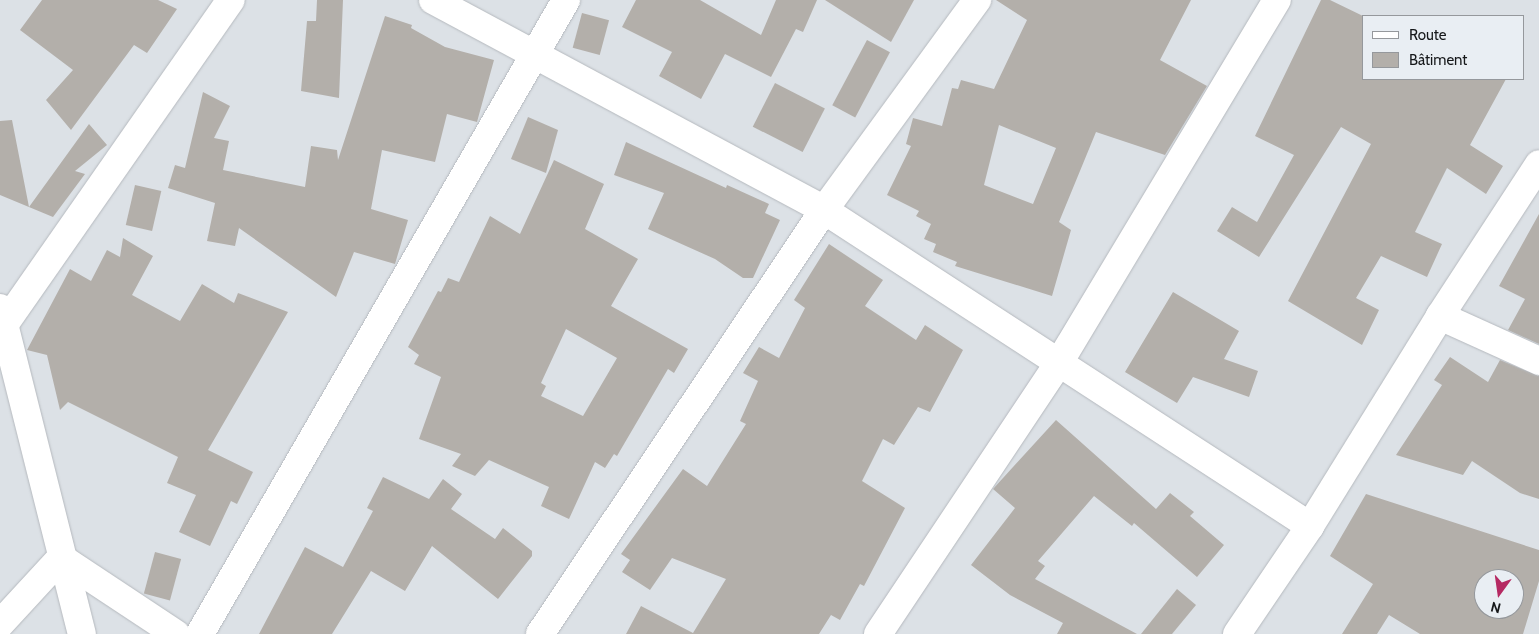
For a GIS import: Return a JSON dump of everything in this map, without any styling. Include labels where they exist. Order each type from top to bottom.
[{"type":"street","points":[[82,634],[60,558],[2,316],[230,0]]},
{"type":"street","points":[[433,0],[824,210],[1060,361],[1310,526]]},
{"type":"street","points":[[200,634],[566,0]]},
{"type":"street","points":[[540,634],[824,210],[976,0]]},
{"type":"street","points":[[878,634],[1060,361],[1277,0]]},
{"type":"street","points":[[1237,634],[1310,526],[1440,316],[1539,164]]},
{"type":"street","points":[[1440,316],[1539,361]]},
{"type":"street","points":[[0,624],[60,558]]},
{"type":"street","points":[[60,558],[176,634]]},
{"type":"building","points":[[42,0],[158,0],[177,9],[147,53],[134,45],[71,130],[46,100],[73,70],[20,30]]},
{"type":"building","points":[[317,0],[343,0],[339,98],[301,91],[307,21],[316,21]]},
{"type":"building","points":[[636,0],[700,0],[761,35],[776,0],[817,0],[803,32],[796,29],[771,77],[725,54],[701,99],[659,76],[672,52],[622,27]]},
{"type":"building","points":[[825,0],[914,0],[891,42]]},
{"type":"building","points":[[996,0],[1191,0],[1160,60],[1207,86],[1165,155],[1096,132],[1059,222],[1071,230],[1052,296],[955,266],[957,262],[933,252],[936,244],[924,239],[931,224],[916,216],[919,211],[887,195],[911,146],[906,144],[913,118],[942,126],[952,88],[958,89],[961,80],[994,89],[1027,20]],"holes":[[[999,125],[1056,148],[1033,204],[984,185]]]},
{"type":"building","points":[[1321,0],[1330,0],[1362,16],[1362,80],[1505,80],[1470,145],[1503,166],[1486,194],[1447,168],[1415,232],[1442,244],[1427,277],[1381,256],[1356,298],[1379,310],[1362,345],[1288,301],[1371,144],[1341,127],[1259,257],[1217,231],[1232,207],[1257,222],[1294,155],[1255,136]]},
{"type":"building","points":[[582,13],[609,20],[600,55],[573,48]]},
{"type":"building","points":[[385,16],[412,25],[411,28],[445,47],[494,60],[477,122],[447,114],[435,162],[382,150],[371,209],[408,220],[395,264],[354,252],[336,297],[239,228],[235,246],[207,241],[215,203],[168,188],[175,165],[185,168],[203,92],[230,106],[214,138],[229,141],[223,170],[305,187],[311,146],[337,150],[338,160]]},
{"type":"building","points":[[867,40],[890,52],[855,118],[832,105]]},
{"type":"building","points":[[775,83],[825,108],[803,152],[753,127]]},
{"type":"building","points":[[528,117],[558,130],[546,173],[511,159]]},
{"type":"building","points":[[12,120],[29,207],[89,124],[107,145],[75,171],[85,174],[53,217],[0,195],[0,121]]},
{"type":"building","points":[[626,142],[726,188],[727,185],[769,204],[765,213],[780,220],[753,278],[743,278],[715,259],[648,229],[664,193],[614,175]]},
{"type":"building","points":[[554,160],[604,184],[585,229],[638,259],[611,306],[688,349],[674,373],[668,369],[617,456],[614,454],[605,468],[595,462],[569,519],[541,506],[549,487],[489,460],[475,476],[452,466],[461,454],[419,439],[441,377],[414,364],[419,355],[408,347],[438,291],[441,292],[448,278],[459,282],[490,216],[520,234]],"holes":[[[566,329],[617,358],[583,416],[541,396],[546,386],[541,383]]]},
{"type":"building","points":[[135,185],[161,191],[152,231],[126,225]]},
{"type":"building","points":[[1539,214],[1539,344],[1508,330],[1525,299],[1499,286]]},
{"type":"building","points":[[123,238],[153,256],[132,295],[180,321],[202,284],[234,303],[238,293],[288,312],[208,450],[253,472],[237,504],[231,501],[210,546],[179,532],[196,495],[167,483],[178,457],[68,402],[60,410],[47,355],[27,350],[70,269],[91,281],[107,250],[120,257]]},
{"type":"building","points":[[829,244],[883,280],[865,306],[916,340],[925,325],[963,350],[930,412],[918,407],[894,445],[883,439],[862,481],[905,508],[864,586],[860,584],[840,620],[831,615],[819,634],[626,634],[641,606],[693,633],[726,579],[672,558],[650,590],[622,572],[630,560],[621,554],[683,469],[707,486],[746,424],[740,421],[758,381],[743,373],[759,347],[779,358],[805,308],[794,300]]},
{"type":"building","points":[[1173,292],[1239,331],[1224,359],[1258,371],[1249,397],[1193,377],[1177,403],[1125,372]]},
{"type":"building","points":[[1450,357],[1488,382],[1500,360],[1539,376],[1539,499],[1520,493],[1472,461],[1463,475],[1396,455],[1442,385],[1434,380]]},
{"type":"building","points":[[1056,420],[1156,509],[1170,493],[1194,512],[1190,516],[1224,545],[1197,577],[1134,523],[1132,526],[1094,496],[1038,561],[1045,566],[1035,579],[1137,634],[1057,634],[1063,623],[1010,595],[971,565],[1015,508],[993,489]]},
{"type":"building","points":[[383,477],[429,499],[443,479],[462,494],[451,509],[495,539],[503,528],[532,551],[532,556],[498,599],[432,546],[405,591],[371,571],[332,634],[259,634],[305,547],[343,567],[373,511],[367,508]]},
{"type":"building","points":[[1366,494],[1539,550],[1539,581],[1523,634],[1420,634],[1389,615],[1377,634],[1342,634],[1373,584],[1330,556]]},
{"type":"building","points":[[155,552],[181,559],[170,601],[144,594]]},
{"type":"building","points":[[1177,589],[1196,605],[1172,634],[1141,634]]}]
